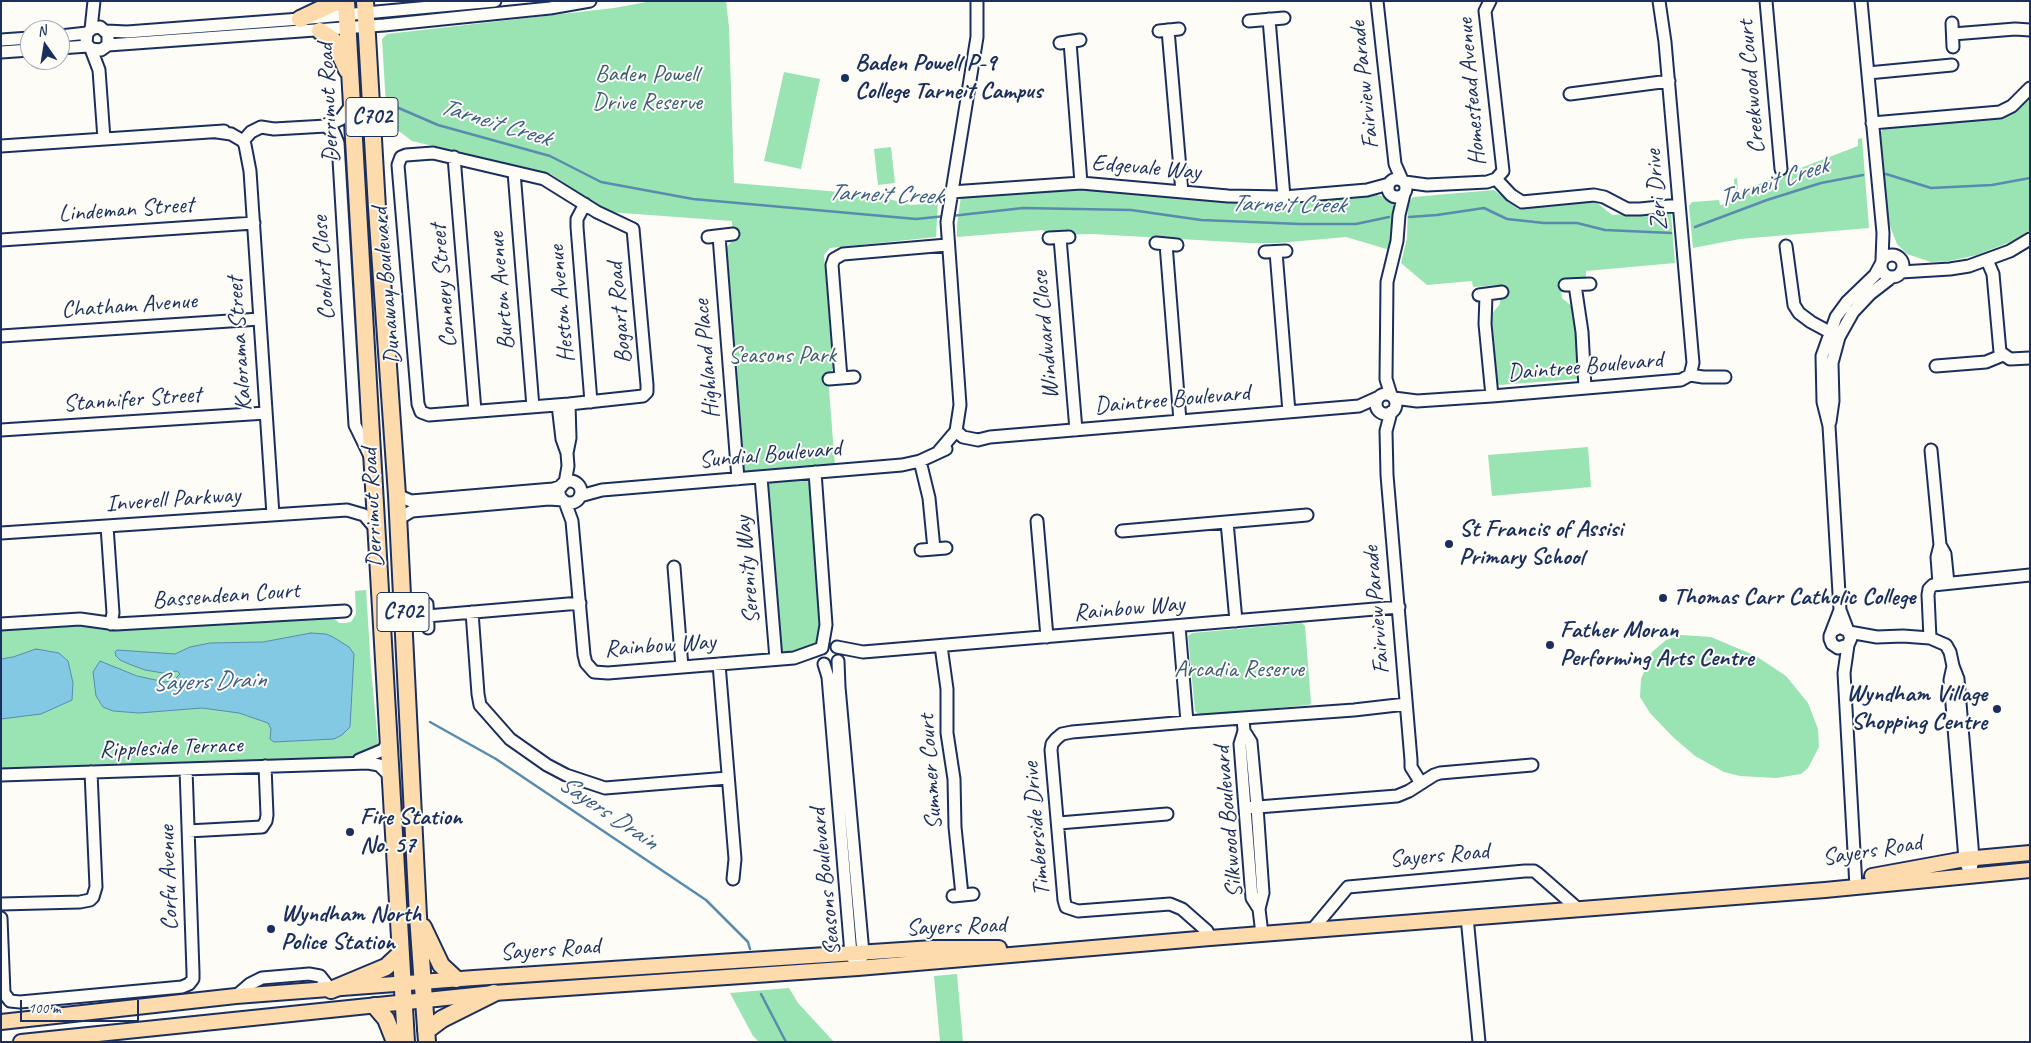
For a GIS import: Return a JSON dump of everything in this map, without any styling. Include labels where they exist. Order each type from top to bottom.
[{"type":"highway","points":[[300,20],[338,1]]},
{"type":"highway","name":"Derrimut Road","points":[[366,14],[377,218],[397,496],[418,916],[426,1036]]},
{"type":"highway","name":"Derrimut Road","points":[[347,15],[406,1042]]},
{"type":"highway","points":[[320,31],[334,41],[351,79]]},
{"type":"highway","points":[[418,916],[441,965],[456,979]]},
{"type":"highway","points":[[331,990],[386,967],[401,953]]},
{"type":"highway","points":[[426,1036],[442,1019],[494,993]]},
{"type":"highway","points":[[375,1006],[386,1020],[394,1042]]},
{"type":"main road","name":"Sayers Road","points":[[1855,882],[1969,859],[2030,853]]},
{"type":"main road","name":"Sayers Road","points":[[21,1042],[494,993],[858,968],[1722,896],[1809,883],[1855,882],[2030,870]]},
{"type":"main road","name":"Sayers Road","points":[[1,1022],[236,996],[456,979],[933,948],[1104,947]]},
{"type":"main road","points":[[619,968],[621,985]]},
{"type":"street","points":[[366,14],[495,1]]},
{"type":"street","points":[[70,34],[97,30],[127,32],[347,15],[590,1]]},
{"type":"street","points":[[960,433],[960,405],[947,245],[947,216],[977,37],[976,1]]},
{"type":"street","name":"Fairview Parade","points":[[1377,1],[1400,215],[1397,241],[1388,282],[1386,466],[1412,767],[1421,783]]},
{"type":"street","name":"Homestead Avenue","points":[[1490,1],[1486,11],[1503,166],[1503,171],[1496,179]]},
{"type":"street","name":"Zeri Drive","points":[[1659,1],[1669,81],[1678,205],[1693,363],[1690,375]]},
{"type":"street","name":"Creekwood Court","points":[[1766,1],[1781,168]]},
{"type":"street","points":[[1861,1],[1883,234],[1883,272],[1897,266],[1930,270],[1950,269],[1988,260],[2010,251],[2030,239]]},
{"type":"street","points":[[95,4],[97,30]]},
{"type":"street","points":[[70,48],[89,48],[97,51],[106,47],[320,31],[347,15]]},
{"type":"street","points":[[1249,21],[1284,18]]},
{"type":"street","points":[[1269,19],[1284,197]]},
{"type":"street","points":[[1953,47],[1952,28],[2030,30]]},
{"type":"street","points":[[97,30],[109,38],[99,70]]},
{"type":"street","points":[[97,30],[86,40],[99,70],[104,139]]},
{"type":"street","points":[[1169,30],[1182,192]]},
{"type":"street","points":[[1,40],[20,39]]},
{"type":"street","points":[[1070,42],[1081,183]]},
{"type":"street","points":[[1,52],[20,51]]},
{"type":"street","points":[[1868,73],[1952,66]]},
{"type":"street","points":[[1570,94],[1669,81]]},
{"type":"street","points":[[1872,123],[2000,112],[2012,106],[2030,88]]},
{"type":"street","points":[[1,146],[218,132],[246,138],[274,129],[326,126],[341,119],[352,104]]},
{"type":"street","name":"Coolart Close","points":[[326,126],[334,133],[337,141],[356,426],[373,460]]},
{"type":"street","name":"Kalorama Street","points":[[246,138],[245,145],[250,171],[254,223],[273,515]]},
{"type":"street","name":"Dunaway Boulevard","points":[[454,158],[429,153],[406,155],[401,157],[398,162],[398,169],[418,404],[421,412],[429,415],[475,411]]},
{"type":"street","points":[[454,158],[549,181],[585,204]]},
{"type":"street","name":"Connery Street","points":[[454,158],[475,411]]},
{"type":"street","name":"Burton Avenue","points":[[514,172],[533,407]]},
{"type":"street","points":[[1496,179],[1511,195],[1522,202],[1594,195],[1604,197],[1627,209],[1678,205]]},
{"type":"street","name":"Edgevale Way","points":[[951,192],[1081,183],[1240,197],[1284,197],[1487,182],[1496,179]]},
{"type":"street","name":"Bogart Road","points":[[585,204],[603,215],[630,226],[634,230],[647,392],[637,398],[591,402]]},
{"type":"street","name":"Heston Avenue","points":[[585,204],[577,219],[577,227],[591,402]]},
{"type":"street","name":"Lindeman Street","points":[[1,240],[254,223]]},
{"type":"street","name":"Highland Place","points":[[733,234],[714,236],[738,479]]},
{"type":"street","points":[[1883,234],[1897,266]]},
{"type":"street","name":"Windward Close","points":[[1059,238],[1076,430]]},
{"type":"street","points":[[1166,244],[1180,421]]},
{"type":"street","points":[[842,378],[832,265],[834,259],[838,255],[847,253],[947,245]]},
{"type":"street","points":[[1787,247],[1794,305],[1799,313],[1834,334]]},
{"type":"street","points":[[1276,252],[1289,412]]},
{"type":"street","points":[[1834,334],[1836,317],[1847,302],[1875,275],[1882,262],[1888,256],[1897,266]]},
{"type":"street","points":[[1988,260],[1993,274],[1999,347],[2003,355],[2010,360],[2030,358]]},
{"type":"street","points":[[1855,882],[1844,674],[1851,638],[1840,610],[1829,426],[1823,402],[1822,356],[1834,334],[1897,266]]},
{"type":"street","points":[[1586,388],[1582,332],[1570,285],[1590,284]]},
{"type":"street","points":[[1492,396],[1483,295],[1502,292]]},
{"type":"street","name":"Chatham Avenue","points":[[1,336],[260,319]]},
{"type":"street","points":[[1936,366],[1986,362],[2003,355]]},
{"type":"street","name":"Daintree Boulevard","points":[[960,433],[975,440],[990,437],[1386,403],[1681,380],[1690,375],[1725,377]]},
{"type":"street","points":[[829,379],[854,377]]},
{"type":"street","points":[[475,411],[591,402]]},
{"type":"street","name":"Rainbow Way","points":[[563,404],[568,466],[573,489],[572,520],[585,659],[588,666],[594,672],[608,673],[794,658],[823,663]]},
{"type":"street","name":"Stannifer Street","points":[[1,430],[266,413]]},
{"type":"street","name":"Sundial Boulevard","points":[[397,496],[411,501],[553,489],[602,490],[902,465],[920,461],[939,451],[960,433]]},
{"type":"street","points":[[1931,450],[1940,545],[1938,552],[1944,583]]},
{"type":"street","points":[[920,461],[929,498],[934,549]]},
{"type":"street","points":[[815,472],[826,625],[819,655],[823,663],[830,666],[839,661],[840,652],[826,625]]},
{"type":"street","name":"Serenity Way","points":[[762,477],[776,659]]},
{"type":"street","name":"Rainbow Way","points":[[572,520],[560,495],[573,489]]},
{"type":"street","name":"Inverell Parkway","points":[[1,532],[347,510],[365,504],[375,496]]},
{"type":"street","points":[[398,519],[412,511],[549,500],[564,501]]},
{"type":"street","name":"Inverell Parkway","points":[[347,510],[364,515],[377,530]]},
{"type":"street","points":[[1122,531],[1308,515]]},
{"type":"street","points":[[1037,521],[1047,637]]},
{"type":"street","points":[[1228,522],[1236,621]]},
{"type":"street","points":[[107,526],[113,613],[111,624]]},
{"type":"street","points":[[922,550],[946,548]]},
{"type":"street","points":[[674,568],[682,667]]},
{"type":"street","points":[[1930,638],[1928,592],[1933,585],[2030,575]]},
{"type":"street","points":[[427,616],[580,603]]},
{"type":"street","points":[[427,604],[428,628]]},
{"type":"street","name":"Rainbow Way","points":[[836,647],[863,652],[1398,607]]},
{"type":"street","points":[[1840,610],[1830,639],[1844,674]]},
{"type":"street","name":"Bassendean Court","points":[[1,624],[85,619],[111,624],[344,611]]},
{"type":"street","points":[[472,612],[480,704],[506,736],[548,764],[566,775],[604,788],[728,778]]},
{"type":"street","points":[[1180,626],[1188,722],[1354,710],[1406,704]]},
{"type":"street","points":[[1832,631],[1840,628],[1877,637]]},
{"type":"street","points":[[1834,646],[1842,648],[1849,644],[1877,637],[1903,636],[1930,638],[1946,645],[1950,652],[1952,666],[1950,680],[1970,875]]},
{"type":"street","points":[[822,648],[830,644],[836,647]]},
{"type":"street","name":"Summer Court","points":[[941,646],[947,689],[948,732],[954,779],[955,827],[963,895]]},
{"type":"street","name":"Rainbow Way","points":[[794,658],[822,648]]},
{"type":"street","name":"Rainbow Way","points":[[839,661],[863,652]]},
{"type":"street","name":"Seasons Boulevard","points":[[839,661],[838,680],[858,968]]},
{"type":"street","name":"Seasons Boulevard","points":[[823,663],[828,677],[857,954]]},
{"type":"street","points":[[719,664],[735,859],[733,879]]},
{"type":"street","name":"Silkwood Boulevard","points":[[1243,718],[1244,732],[1240,744],[1252,898],[1258,909],[1262,934]]},
{"type":"street","name":"Timberside Drive","points":[[1188,722],[1072,732],[1062,734],[1052,744],[1064,900],[1069,910],[1078,911],[1176,905],[1207,931],[1210,938]]},
{"type":"street","name":"Silkwood Boulevard","points":[[1244,732],[1252,742],[1258,807],[1263,893],[1258,909]]},
{"type":"street","name":"Rippleside Terrace","points":[[342,763],[366,758],[380,752],[389,741]]},
{"type":"street","name":"Rippleside Terrace","points":[[1,775],[342,763],[379,765],[391,777]]},
{"type":"street","points":[[1245,808],[1397,796],[1440,773],[1532,765]]},
{"type":"street","points":[[188,831],[262,827],[267,818],[265,766]]},
{"type":"street","name":"Corfu Avenue","points":[[1,918],[4,993],[10,1001],[20,1002],[182,987],[190,984],[193,979],[193,972],[186,769]]},
{"type":"street","points":[[1,904],[80,902],[90,900],[93,897],[96,887],[91,772]]},
{"type":"street","points":[[1059,822],[1167,814]]},
{"type":"street","name":"Sayers Road","points":[[1312,930],[1348,887],[1525,871],[1537,873],[1577,908]]},
{"type":"street","points":[[1467,917],[1480,1042]]},
{"type":"green space","points":[[652,1],[726,1],[729,27],[734,183],[875,195],[911,205],[938,203],[936,237],[830,248],[824,255],[833,368],[828,376],[835,466],[747,473],[742,470],[723,251],[733,240],[732,221],[608,212],[551,174],[412,141],[387,122],[382,39],[387,34],[614,8]]},
{"type":"green space","points":[[784,72],[820,79],[801,169],[764,161]]},
{"type":"green space","points":[[2030,95],[2030,230],[2010,242],[1977,255],[1949,261],[1931,262],[1907,254],[1897,244],[1889,224],[1880,133],[1884,128],[1993,119],[2005,116]]},
{"type":"green space","points":[[1862,138],[1869,228],[1740,239],[1693,248],[1689,206],[1692,202],[1719,200],[1720,205],[1728,204],[1728,199],[1735,198],[1734,179],[1737,178],[1738,192],[1858,146],[1858,139]]},
{"type":"green space","points":[[891,147],[895,183],[878,185],[874,149]]},
{"type":"green space","points":[[1054,188],[1377,195],[1390,198],[1395,213],[1390,250],[1346,237],[1278,243],[1249,243],[1093,234],[1049,235],[1043,230],[957,237],[961,196]]},
{"type":"green space","points":[[1494,190],[1518,209],[1595,201],[1612,215],[1667,211],[1671,214],[1675,263],[1586,271],[1586,277],[1560,280],[1562,298],[1575,309],[1580,375],[1577,379],[1499,385],[1495,382],[1490,316],[1500,304],[1499,285],[1473,287],[1472,281],[1427,285],[1401,263],[1407,238],[1408,203],[1413,197]]},
{"type":"green space","points":[[1588,447],[1591,487],[1492,496],[1488,455]]},
{"type":"green space","points":[[804,478],[811,485],[823,629],[819,644],[807,652],[785,653],[781,651],[766,488],[771,481]]},
{"type":"green space","points":[[366,590],[378,743],[372,752],[359,756],[325,759],[1,771],[1,627],[332,616],[339,623],[345,623],[351,622],[356,614],[355,591]]},
{"type":"green space","name":"Arcadia Reserve","points":[[1302,623],[1305,626],[1311,703],[1309,705],[1199,715],[1195,711],[1188,636],[1192,633]]},
{"type":"green space","points":[[1681,635],[1711,637],[1756,656],[1786,676],[1808,703],[1818,729],[1819,747],[1808,768],[1801,774],[1776,778],[1740,776],[1724,772],[1695,756],[1650,713],[1640,697],[1641,679],[1652,652],[1666,640]]},
{"type":"green space","points":[[957,974],[963,1042],[940,1042],[934,976]]},
{"type":"green space","points":[[789,988],[798,1003],[834,1042],[759,1042],[753,1036],[730,993]]},
{"type":"water","points":[[311,633],[326,634],[333,637],[349,647],[354,654],[350,727],[342,735],[334,739],[274,742],[270,739],[271,729],[268,723],[239,713],[202,708],[139,713],[113,711],[103,707],[96,696],[93,672],[100,661],[137,676],[165,682],[174,680],[180,674],[177,671],[163,673],[145,670],[129,664],[116,656],[115,652],[117,650],[175,654],[190,647],[210,643],[263,642]]},
{"type":"water","points":[[36,649],[59,653],[68,661],[73,683],[72,700],[41,714],[1,719],[1,659]]},
{"type":"waterway","name":"Tarneit Creek","points":[[394,106],[438,125],[550,156],[601,182],[693,199],[916,219],[946,216]]},
{"type":"waterway","name":"Tarneit Creek","points":[[1886,174],[1931,188],[1992,185],[2030,178]]},
{"type":"waterway","name":"Tarneit Creek","points":[[1695,227],[1767,200],[1821,183],[1863,175]]},
{"type":"waterway","name":"Tarneit Creek","points":[[951,216],[1023,208],[1131,210],[1201,220],[1300,224],[1356,224],[1389,217]]},
{"type":"waterway","name":"Tarneit Creek","points":[[1409,217],[1484,208],[1507,219],[1544,223],[1577,223],[1605,230],[1671,233]]},
{"type":"waterway","name":"Sayers Drain","points":[[430,722],[496,759],[706,900],[748,942],[750,949]]},
{"type":"waterway","name":"Sayers Drain","points":[[761,994],[786,1042]]},
{"type":"place","name":"Baden Powell P-9 College Tarneit Campus","points":[[845,78]]},
{"type":"place","name":"St Francis of Assisi Primary School","points":[[1449,544]]},
{"type":"place","name":"Thomas Carr Catholic College","points":[[1663,598]]},
{"type":"place","name":"Father Moran Performing Arts Centre","points":[[1550,645]]},
{"type":"place","name":"Wyndham Village Shopping Centre","points":[[1997,709]]},
{"type":"place","name":"Fire Station No. 57","points":[[350,832]]},
{"type":"place","name":"Wyndham North Police Station","points":[[271,929]]},
{"type":"park label","name":"Baden Powell Drive Reserve","points":[[647,89]]},
{"type":"park label","name":"Seasons Park","points":[[782,356]]}]
